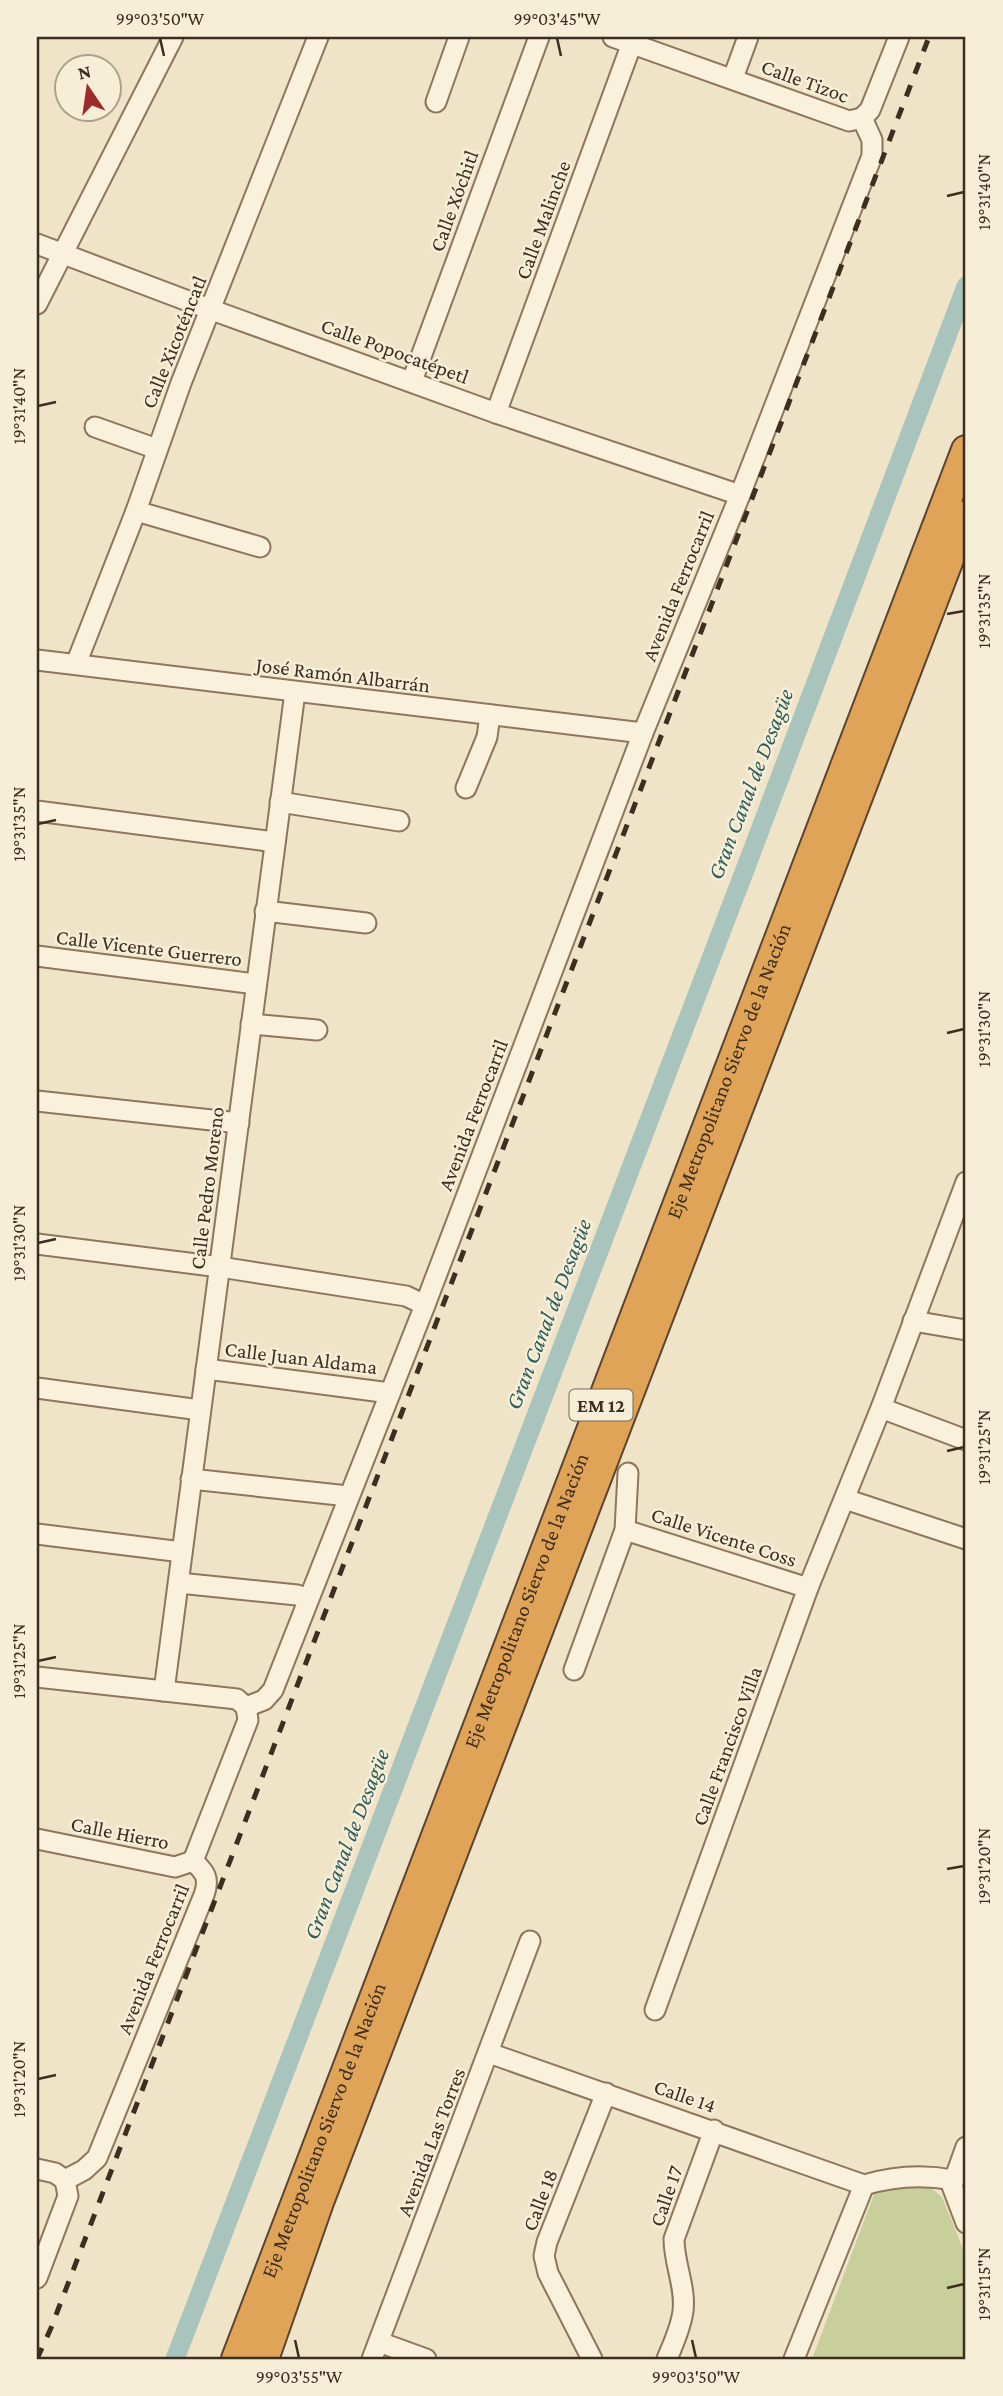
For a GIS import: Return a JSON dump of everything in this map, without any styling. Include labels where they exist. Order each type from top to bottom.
[{"type":"highway","name":"Eje Metropolitano Siervo de la Nación","points":[[236,2359],[966,450]]},
{"type":"highway","name":"Eje Metropolitano Siervo de la Nación","points":[[264,2359],[319,2202],[966,515]]},
{"type":"street","points":[[37,304],[173,37]]},
{"type":"street","name":"Calle Xicoténcatl","points":[[76,664],[318,37]]},
{"type":"street","points":[[436,102],[459,37]]},
{"type":"street","name":"Calle Xóchitl","points":[[412,381],[539,37]]},
{"type":"street","name":"Calle Tizoc","points":[[612,37],[849,121],[863,118]]},
{"type":"street","points":[[733,78],[748,37]]},
{"type":"street","points":[[863,118],[870,110],[899,37]]},
{"type":"street","name":"Calle Malinche","points":[[496,413],[632,43]]},
{"type":"street","name":"Avenida Ferrocarril","points":[[65,2180],[84,2170],[97,2158],[204,1895],[208,1879],[205,1871],[193,1861],[248,1720],[246,1707],[264,1700],[273,1690],[425,1305],[643,733],[740,495],[872,156],[872,140],[863,118]]},
{"type":"street","name":"Calle Popocatépetl","points":[[37,244],[496,413],[740,495]]},
{"type":"street","points":[[95,427],[157,449]]},
{"type":"street","points":[[136,511],[260,547]]},
{"type":"street","name":"José Ramón Albarrán","points":[[37,660],[643,733]]},
{"type":"street","name":"Calle Pedro Moreno","points":[[164,1691],[295,692]]},
{"type":"street","points":[[466,789],[487,737],[490,715]]},
{"type":"street","points":[[280,802],[399,821]]},
{"type":"street","points":[[37,811],[275,842]]},
{"type":"street","points":[[265,911],[366,923]]},
{"type":"street","name":"Calle Vicente Guerrero","points":[[37,956],[256,984]]},
{"type":"street","points":[[251,1024],[317,1030]]},
{"type":"street","points":[[37,1101],[239,1123]]},
{"type":"street","name":"Calle Francisco Villa","points":[[655,2010],[808,1588],[913,1321],[958,1226],[966,1182]]},
{"type":"street","points":[[37,1244],[220,1267],[406,1296],[425,1305]]},
{"type":"street","points":[[913,1321],[966,1330]]},
{"type":"street","name":"Calle Juan Aldama","points":[[206,1369],[390,1393]]},
{"type":"street","points":[[37,1388],[200,1410]]},
{"type":"street","points":[[881,1408],[966,1440]]},
{"type":"street","points":[[574,1670],[625,1530],[628,1473]]},
{"type":"street","points":[[191,1479],[348,1496]]},
{"type":"street","points":[[845,1499],[966,1539]]},
{"type":"street","name":"Calle Vicente Coss","points":[[625,1530],[808,1588]]},
{"type":"street","points":[[37,1534],[182,1552]]},
{"type":"street","points":[[179,1583],[298,1595],[308,1599]]},
{"type":"street","points":[[37,1677],[237,1699],[246,1707]]},
{"type":"street","name":"Calle Hierro","points":[[37,1839],[175,1867],[193,1861]]},
{"type":"street","name":"Avenida Las Torres","points":[[376,2351],[530,1941]]},
{"type":"street","name":"Calle 14","points":[[489,2053],[864,2185]]},
{"type":"street","name":"Calle 18","points":[[592,2359],[548,2273],[544,2256],[547,2242],[606,2093]]},
{"type":"street","name":"Calle 17","points":[[667,2359],[683,2312],[674,2239],[713,2130]]},
{"type":"street","points":[[966,2147],[953,2180],[954,2194],[966,2223]]},
{"type":"street","points":[[37,2169],[55,2173],[65,2180],[68,2196],[37,2278]]},
{"type":"street","points":[[794,2359],[864,2185],[901,2176],[953,2180]]},
{"type":"street","points":[[376,2351],[426,2359]]},
{"type":"green space","points":[[923,2181],[942,2197],[966,2256],[966,2359],[812,2359],[876,2189]]},
{"type":"waterway","name":"Gran Canal de Desagüe","points":[[175,2359],[966,286]]},
{"type":"railway","points":[[37,2359],[929,37]]}]
